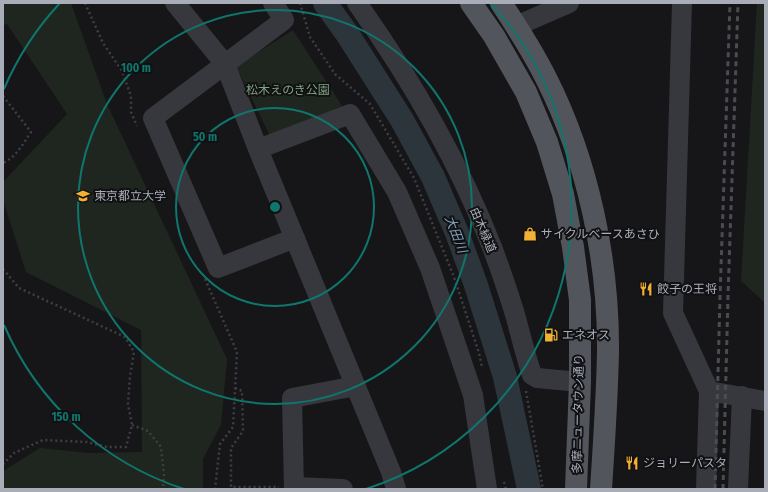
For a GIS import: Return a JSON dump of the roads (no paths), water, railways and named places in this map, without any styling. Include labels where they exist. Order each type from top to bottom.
[{"type":"main road","name":"多摩ニュータウン通り","points":[[471,3],[494,36],[526,92],[545,136],[556,167],[563,194],[571,233],[580,300],[580,382],[576,489]]},
{"type":"main road","name":"多摩ニュータウン通り","points":[[501,3],[546,78],[560,110],[579,161],[588,191],[596,228],[603,274],[608,353],[601,489]]},
{"type":"street","points":[[175,3],[225,64],[258,149],[391,472],[396,489]]},
{"type":"street","points":[[273,3],[284,20],[153,118],[218,268],[295,238]]},
{"type":"street","points":[[357,3],[415,90],[451,156],[470,196],[503,278],[532,375],[538,378],[580,382]]},
{"type":"street","points":[[516,26],[569,3]]},
{"type":"street","points":[[682,3],[673,313],[709,391],[706,489]]},
{"type":"street","points":[[258,149],[350,114],[397,192],[430,268],[473,395],[487,489]]},
{"type":"street","points":[[343,489],[294,488],[292,398],[356,386]]},
{"type":"street","points":[[709,391],[765,401]]},
{"type":"street","points":[[738,489],[742,396]]},
{"type":"waterway","name":"大田川","points":[[325,3],[348,35],[402,120],[433,177],[457,233],[476,285],[505,377],[529,489]]},
{"type":"railway","points":[[715,489],[730,3]]},
{"type":"railway","points":[[723,489],[738,3]]},
{"type":"place","name":"東京都立大学","points":[[83,196]]},
{"type":"place","name":"サイクルベースあさひ","points":[[530,234]]},
{"type":"place","name":"餃子の王将","points":[[646,289]]},
{"type":"place","name":"エネオス","points":[[551,335]]},
{"type":"place","name":"ジョリーパスタ","points":[[632,463]]},
{"type":"park label","name":"松木えのき公園","points":[[288,90]]}]
